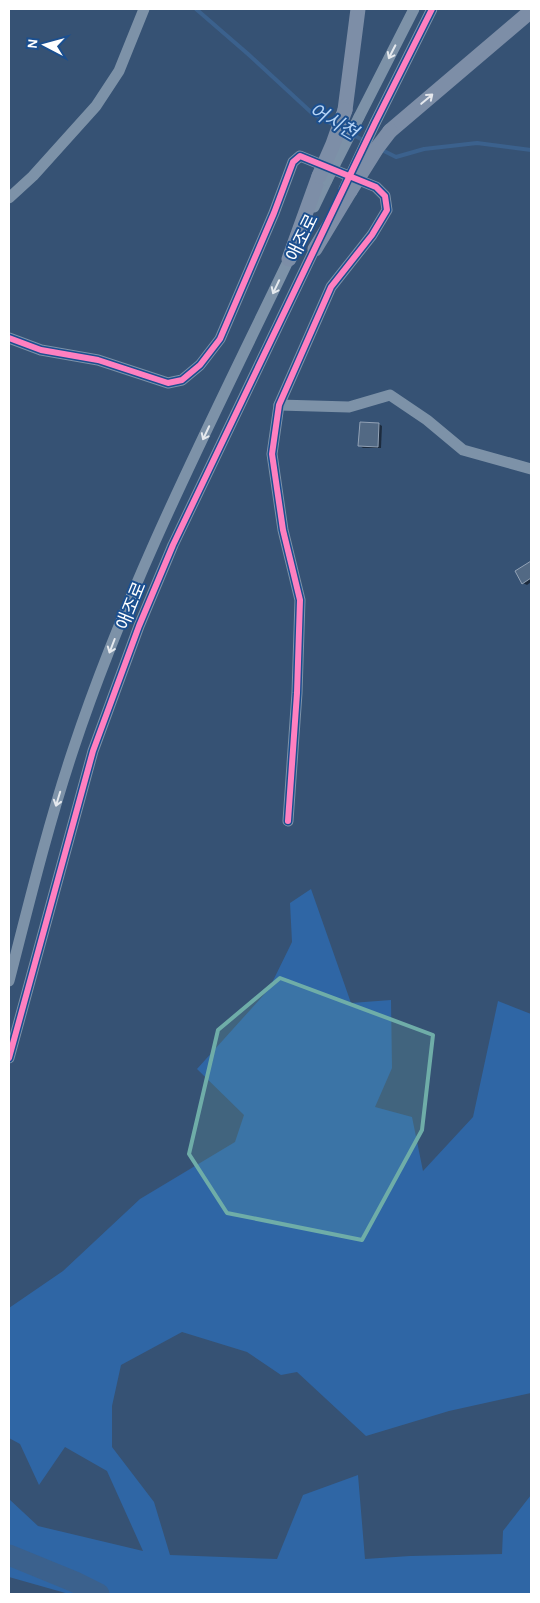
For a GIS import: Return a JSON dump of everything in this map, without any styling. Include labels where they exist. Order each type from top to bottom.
[{"type":"main road","points":[[289,259],[323,178],[345,110],[358,9]]},
{"type":"main road","points":[[315,249],[347,190],[390,131],[531,11]]},
{"type":"street","points":[[9,198],[33,176],[96,106],[119,70],[144,9]]},
{"type":"street","points":[[323,178],[360,117],[414,9]]},
{"type":"street","points":[[347,190],[375,122],[432,9]]},
{"type":"street","points":[[9,338],[41,350],[98,360],[168,383],[182,380],[200,365],[220,338],[274,214],[293,162],[300,156],[376,187],[385,196],[387,210],[372,236],[331,287],[279,405],[272,454],[283,530],[300,600],[297,693],[288,821]]},
{"type":"street","name":"애조로","points":[[9,1058],[93,751],[139,626],[173,545],[315,249]]},
{"type":"street","name":"애조로","points":[[9,981],[52,817],[101,673],[157,537],[289,259]]},
{"type":"street","points":[[279,405],[349,407],[390,395],[427,420],[463,450],[531,469]]},
{"type":"highlighted area","points":[[280,978],[433,1035],[422,1130],[362,1240],[227,1213],[189,1154],[218,1030]]},
{"type":"shaded area","points":[[311,889],[351,1003],[391,1000],[392,1068],[375,1107],[412,1117],[423,1171],[473,1117],[498,1001],[531,1014],[531,1393],[449,1411],[366,1436],[297,1372],[281,1375],[247,1352],[182,1332],[121,1365],[112,1406],[112,1447],[154,1502],[170,1555],[277,1559],[303,1495],[358,1475],[365,1559],[502,1554],[503,1531],[531,1495],[531,1594],[69,1594],[9,1577],[9,1499],[38,1526],[143,1551],[107,1471],[65,1447],[39,1485],[20,1444],[9,1438],[9,1308],[63,1271],[140,1199],[235,1142],[244,1115],[197,1069],[269,989],[292,942],[290,903]]},
{"type":"building","points":[[360,422],[379,423],[378,447],[358,446]]},
{"type":"building","points":[[531,561],[531,578],[522,584],[515,571]]},
{"type":"waterway","name":"어시천","points":[[196,9],[313,114],[336,126]]},
{"type":"waterway","name":"어시천","points":[[351,134],[365,141]]},
{"type":"waterway","name":"어시천","points":[[380,149],[396,157],[424,149],[477,143],[531,150]]},
{"type":"waterway","points":[[9,1555],[99,1594]]},
{"type":"cycle path","points":[[9,1058],[93,751],[139,626],[173,545],[375,123],[432,9]]},
{"type":"cycle path","points":[[9,338],[41,350],[98,360],[168,383],[182,380],[200,365],[220,339],[274,213],[293,162],[300,156],[376,187],[385,196],[387,210],[372,235],[331,287],[279,405],[272,454],[283,530],[300,600],[297,693],[288,821]]}]
